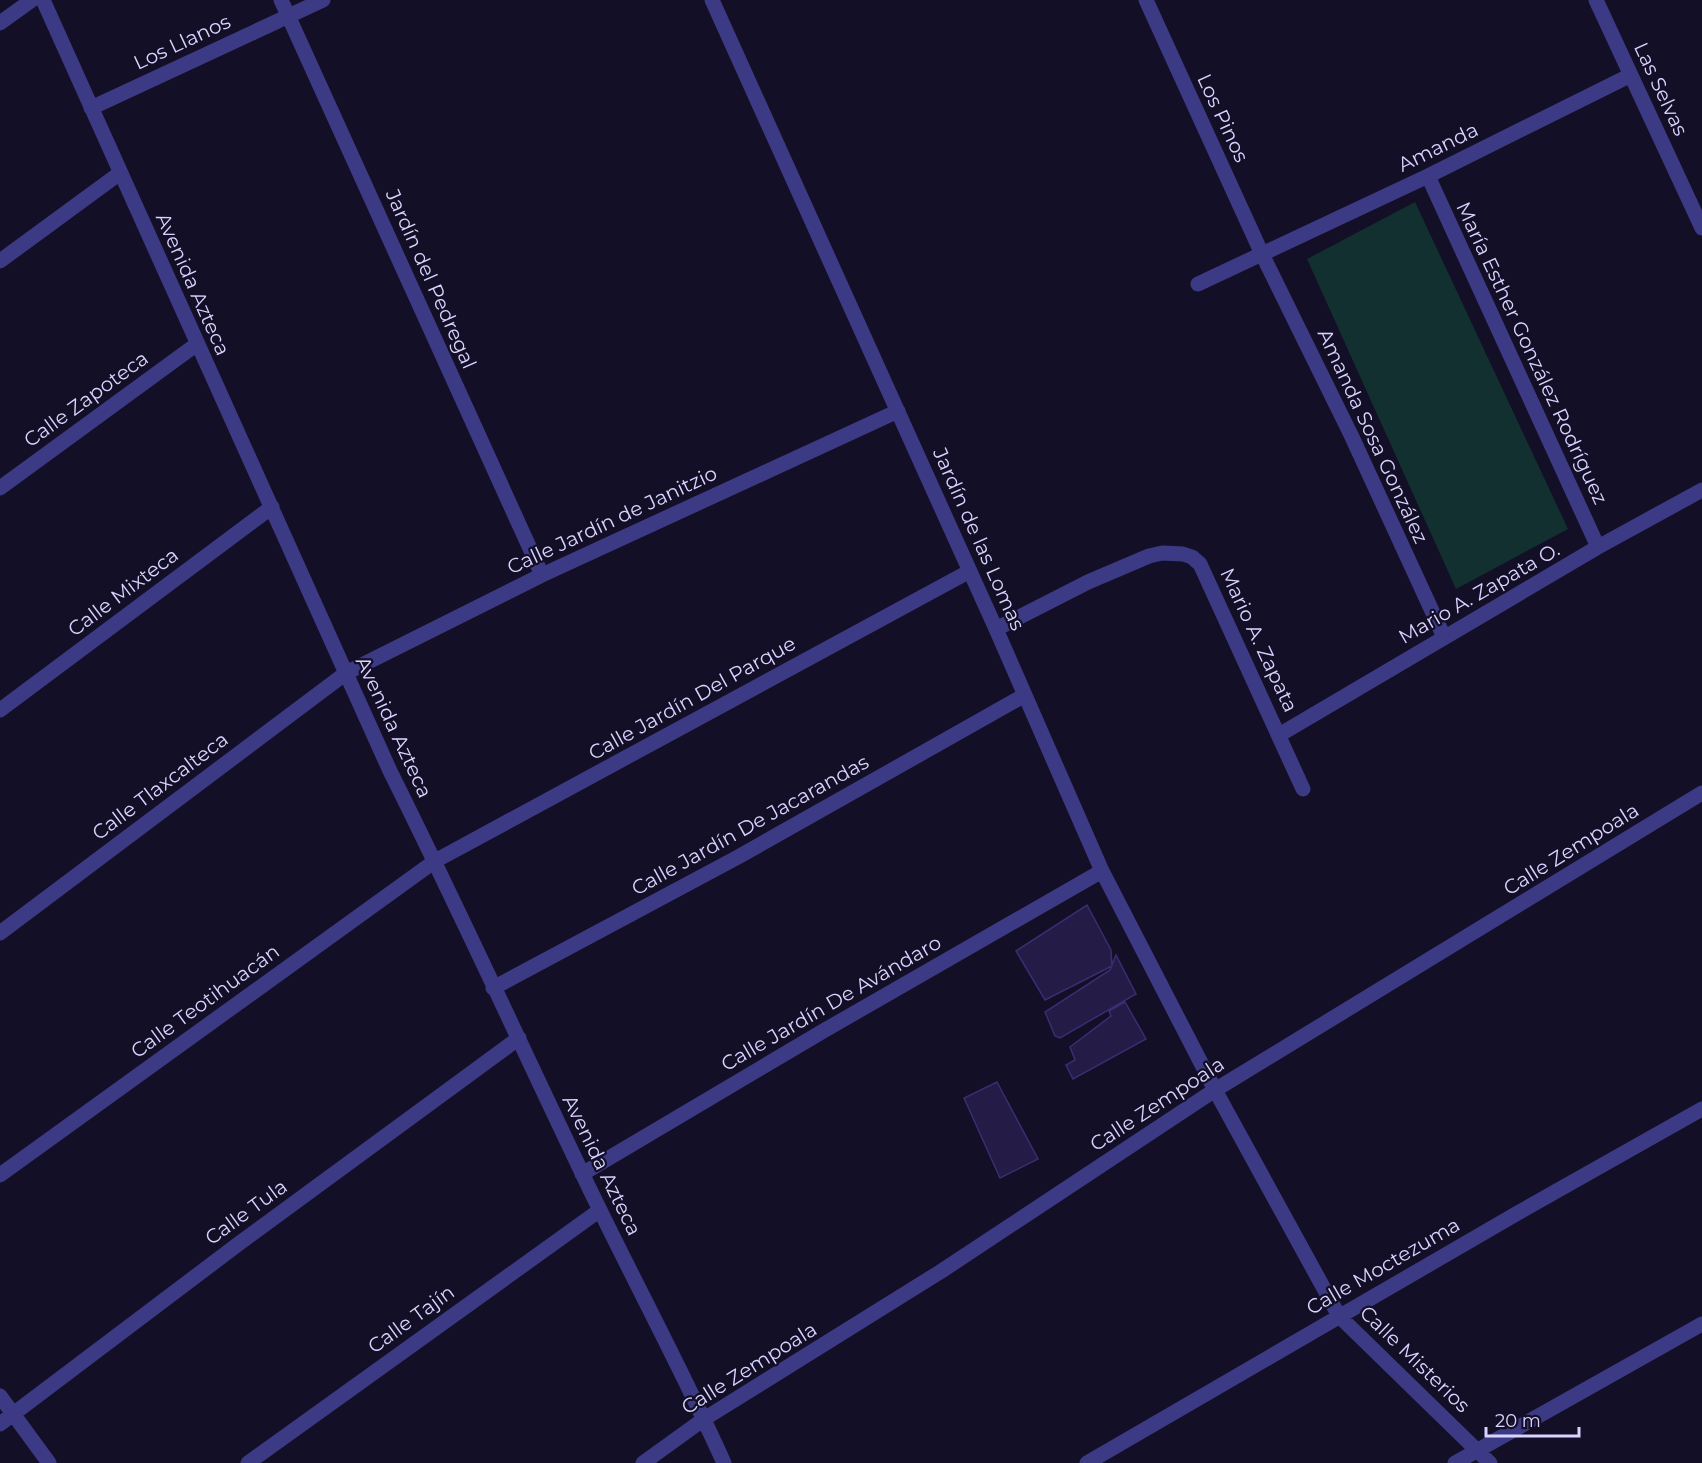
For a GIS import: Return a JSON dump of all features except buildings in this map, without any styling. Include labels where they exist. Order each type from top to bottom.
[{"type":"street","points":[[0,23],[32,0]]},
{"type":"street","name":"Avenida Azteca","points":[[43,0],[390,771],[435,861],[582,1174],[724,1463]]},
{"type":"street","name":"Jardín del Pedregal","points":[[281,0],[542,575]]},
{"type":"street","name":"Los Llanos","points":[[91,108],[323,0]]},
{"type":"street","name":"Jardín de las Lomas","points":[[712,0],[996,629],[1102,871],[1215,1090]]},
{"type":"street","name":"Los Pinos","points":[[1146,0],[1262,254]]},
{"type":"street","name":"Las Selvas","points":[[1596,0],[1702,228]]},
{"type":"street","name":"Amanda","points":[[1198,284],[1428,176],[1631,75]]},
{"type":"street","points":[[0,261],[120,173]]},
{"type":"street","name":"María Esther González Rodríguez","points":[[1428,176],[1598,547]]},
{"type":"street","name":"Amanda Sosa González","points":[[1262,254],[1352,437],[1444,637]]},
{"type":"street","name":"Calle Zapoteca","points":[[0,488],[197,344]]},
{"type":"street","name":"Calle Jardín de Janitzio","points":[[346,673],[542,575],[898,411]]},
{"type":"street","name":"Mario A. Zapata O.","points":[[1279,735],[1598,547],[1702,490]]},
{"type":"street","name":"Calle Mixteca","points":[[0,710],[272,507]]},
{"type":"street","name":"Mario A. Zapata","points":[[996,629],[1089,582],[1149,556],[1162,553],[1192,557],[1200,564],[1303,789]]},
{"type":"street","name":"Calle Jardín Del Parque","points":[[435,861],[970,571]]},
{"type":"street","name":"Calle Tlaxcalteca","points":[[0,933],[346,673]]},
{"type":"street","name":"Calle Jardín De Jacarandas","points":[[493,988],[748,851],[1025,695]]},
{"type":"street","name":"Calle Zempoala","points":[[643,1463],[704,1419],[940,1272],[1215,1090],[1702,794]]},
{"type":"street","name":"Calle Teotihuacán","points":[[0,1175],[435,861]]},
{"type":"street","name":"Calle Jardín De Avándaro","points":[[582,1174],[825,1030],[1102,871]]},
{"type":"street","name":"Calle Tula","points":[[0,1424],[237,1245],[519,1038]]},
{"type":"street","name":"Calle Misterios","points":[[1215,1090],[1339,1316],[1490,1463]]},
{"type":"street","name":"Calle Moctezuma","points":[[1087,1463],[1702,1109]]},
{"type":"street","name":"Calle Tajín","points":[[248,1463],[600,1210]]},
{"type":"street","points":[[1455,1463],[1702,1324]]},
{"type":"street","points":[[0,1396],[49,1463]]},
{"type":"green space","points":[[1415,202],[1568,529],[1456,589],[1307,259]]}]
